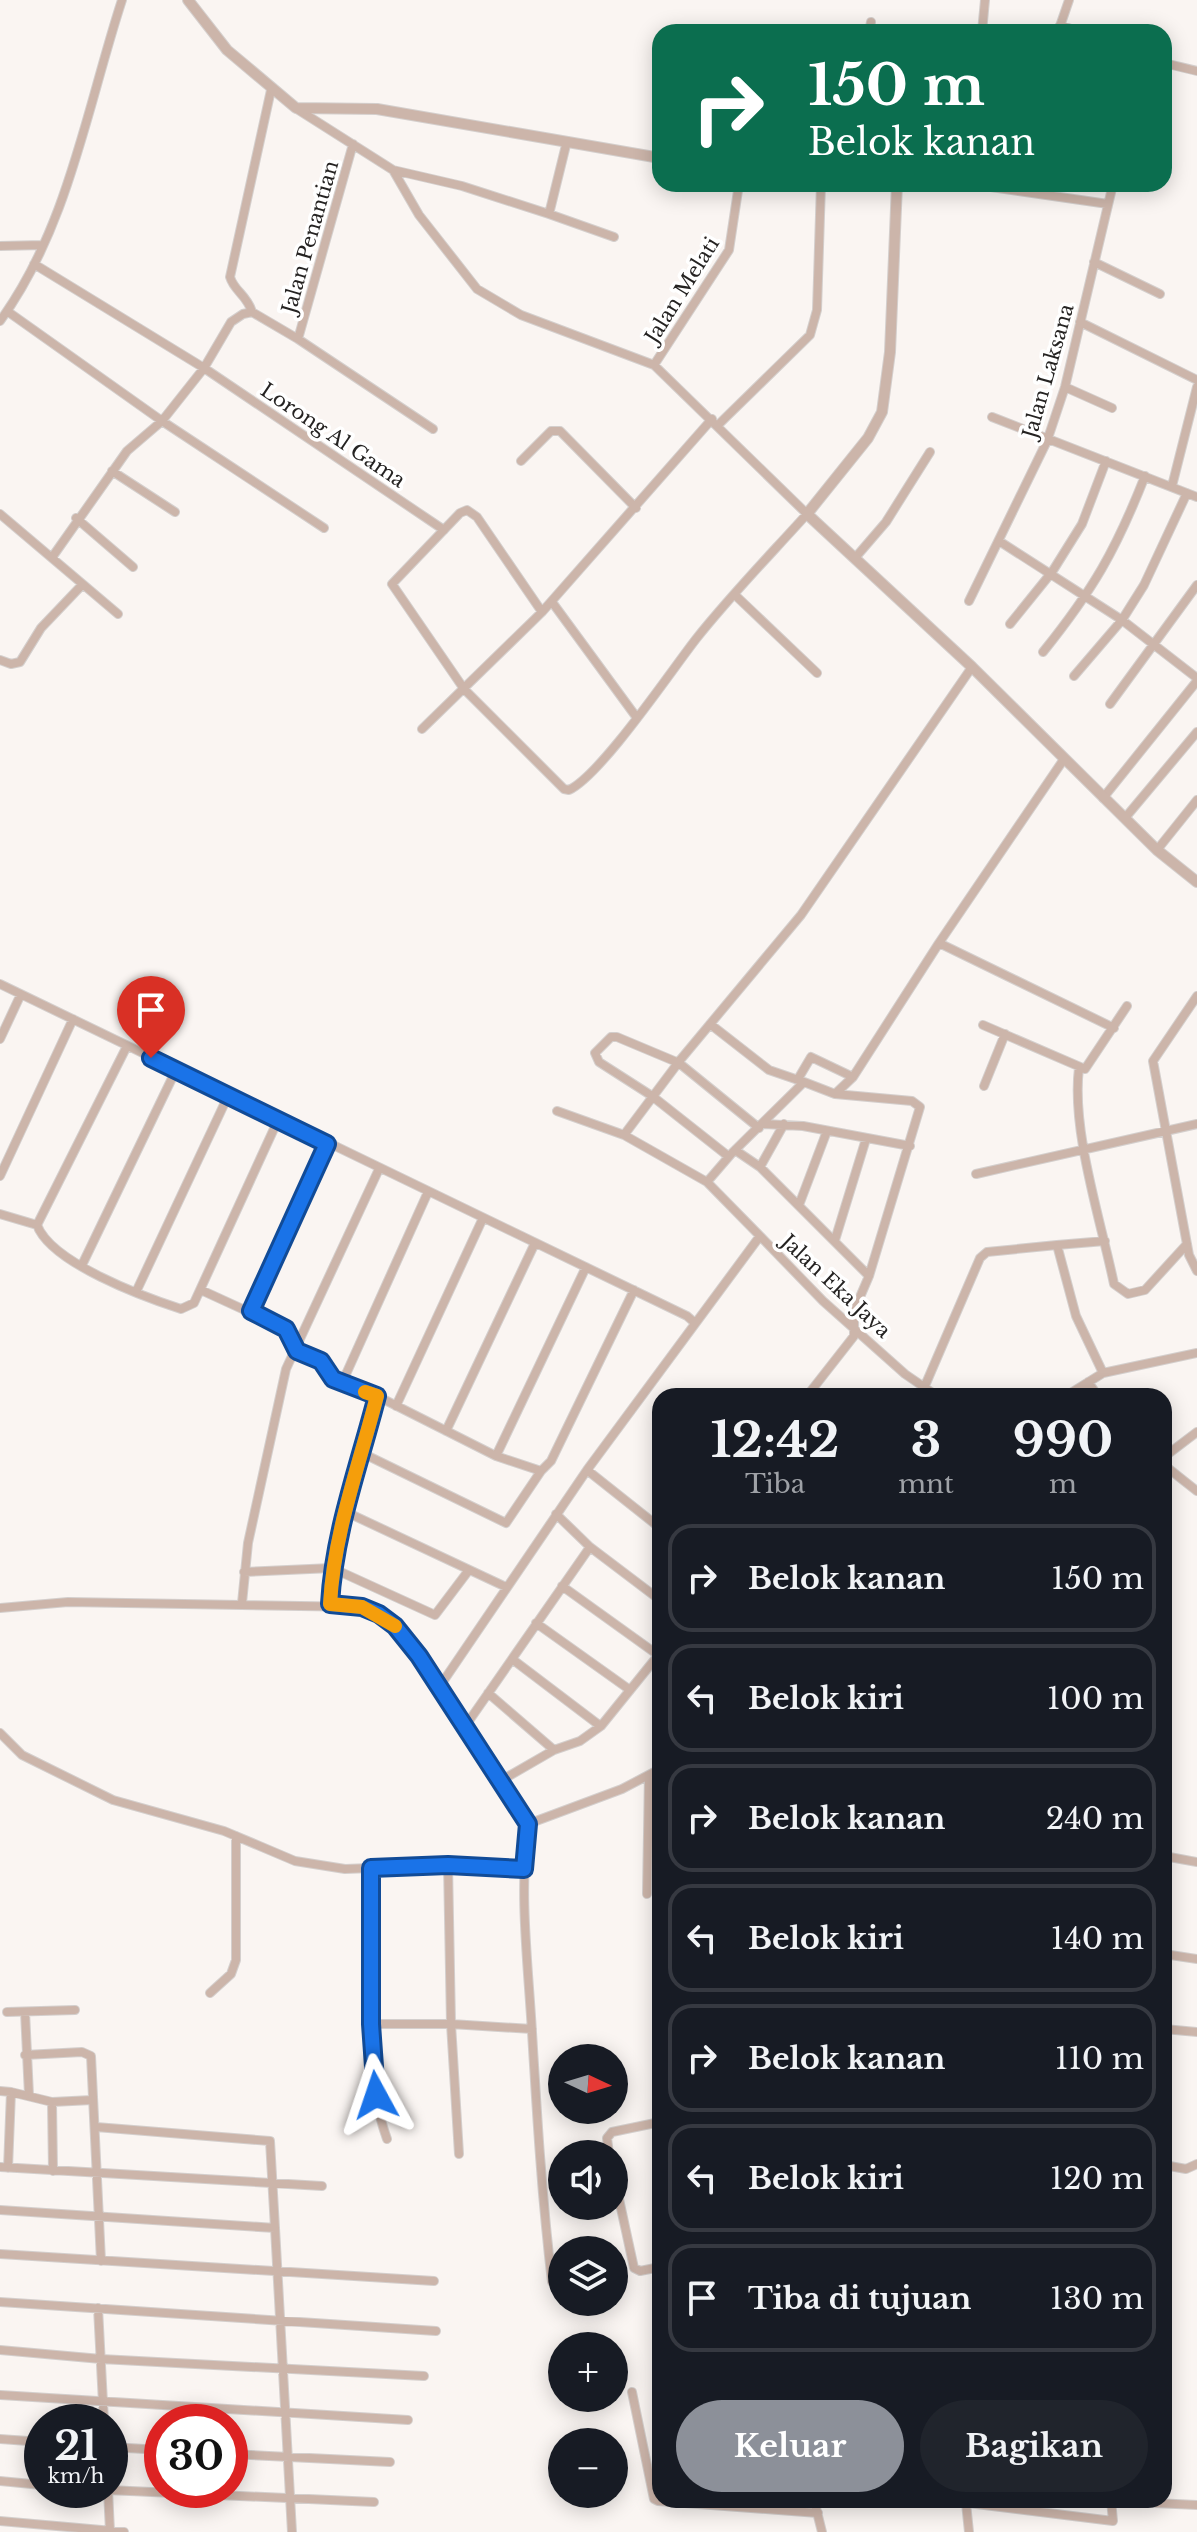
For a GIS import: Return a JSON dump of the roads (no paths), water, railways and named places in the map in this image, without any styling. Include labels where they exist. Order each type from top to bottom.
[{"type":"street","points":[[122,0],[68,181],[34,264],[2,318],[324,528]]},
{"type":"street","points":[[188,0],[227,50],[271,90],[393,170],[462,186],[614,237]]},
{"type":"street","points":[[982,24],[983,0]]},
{"type":"street","points":[[1060,24],[1069,0]]},
{"type":"street","points":[[1172,65],[1197,71]]},
{"type":"street","points":[[271,90],[230,277],[248,298],[252,312],[433,429]]},
{"type":"street","points":[[296,108],[377,109],[652,157]]},
{"type":"street","points":[[549,214],[567,141]]},
{"type":"street","name":"Jalan Penantian","points":[[298,339],[353,144]]},
{"type":"street","points":[[393,170],[419,215],[477,289],[521,315],[654,365],[807,514],[972,667],[1157,850],[1197,882]]},
{"type":"street","name":"Jalan Melati","points":[[654,365],[729,250],[738,192]]},
{"type":"street","points":[[422,729],[552,602],[715,422],[810,335],[817,310],[821,192]]},
{"type":"street","points":[[542,612],[473,512],[467,510],[460,513],[392,586],[464,689],[564,789],[574,789],[637,718],[698,637],[807,514],[868,438],[882,412],[890,352],[897,192]]},
{"type":"street","points":[[1037,192],[1108,204]]},
{"type":"street","name":"Jalan Laksana","points":[[969,601],[1047,441],[1065,387],[1111,192]]},
{"type":"street","points":[[0,246],[43,245]]},
{"type":"street","points":[[1094,262],[1160,294]]},
{"type":"street","name":"Lorong Al Gama","points":[[34,264],[204,368],[444,530]]},
{"type":"street","points":[[53,556],[76,518],[127,451],[162,421],[204,368],[231,322],[252,312]]},
{"type":"street","points":[[1080,322],[1197,380]]},
{"type":"street","points":[[1065,387],[1112,408]]},
{"type":"street","points":[[1172,486],[1194,413],[1197,387]]},
{"type":"street","points":[[992,417],[1197,497]]},
{"type":"street","points":[[521,461],[551,431],[560,431],[636,508]]},
{"type":"street","points":[[855,558],[886,522],[930,452]]},
{"type":"street","points":[[1010,624],[1052,572],[1082,524],[1106,461]]},
{"type":"street","points":[[112,471],[175,512]]},
{"type":"street","points":[[1043,652],[1087,598],[1118,544],[1145,476]]},
{"type":"street","points":[[1074,676],[1122,620],[1144,585],[1187,493]]},
{"type":"street","points":[[0,514],[118,614]]},
{"type":"street","points":[[76,518],[133,567]]},
{"type":"street","points":[[999,541],[1052,572],[1122,620],[1197,680],[1103,798]]},
{"type":"street","points":[[0,660],[11,664],[20,662],[41,628],[82,585]]},
{"type":"street","points":[[1110,704],[1197,585]]},
{"type":"street","points":[[735,595],[817,673]]},
{"type":"street","points":[[552,602],[637,718]]},
{"type":"street","points":[[624,1135],[652,1096],[801,915],[972,667]]},
{"type":"street","points":[[1125,818],[1197,732]]},
{"type":"street","points":[[835,1094],[853,1077],[939,943],[1064,759]]},
{"type":"street","points":[[1157,850],[1197,800]]},
{"type":"street","points":[[939,943],[1114,1028]]},
{"type":"street","points":[[0,984],[634,1290],[695,1323]]},
{"type":"street","points":[[0,1039],[21,994]]},
{"type":"street","points":[[1196,1001],[1153,1061],[1189,1255],[1197,1271]]},
{"type":"street","points":[[983,1025],[1079,1068],[1091,1064],[1127,1006]]},
{"type":"street","points":[[0,1176],[73,1019]]},
{"type":"street","points":[[710,1024],[769,1070],[835,1094],[918,1102],[919,1118],[869,1276],[854,1311],[856,1330],[813,1388]]},
{"type":"street","points":[[984,1086],[1005,1034]]},
{"type":"street","points":[[869,1276],[760,1167],[732,1153],[599,1062],[595,1053],[611,1037],[617,1037],[679,1063],[762,1126],[784,1124],[910,1146]]},
{"type":"street","points":[[37,1225],[127,1046]]},
{"type":"street","points":[[707,1182],[732,1153],[762,1126],[801,1080],[811,1057],[853,1077]]},
{"type":"street","points":[[1079,1068],[1076,1093],[1114,1284],[1128,1294],[1145,1290],[1187,1244]]},
{"type":"street","points":[[82,1265],[176,1070]]},
{"type":"street","points":[[136,1292],[228,1096]]},
{"type":"street","points":[[557,1111],[624,1135],[707,1182],[760,1236]]},
{"type":"street","points":[[0,1214],[37,1225],[45,1241],[82,1265],[136,1292],[181,1309],[194,1303],[201,1290],[278,1120]]},
{"type":"street","points":[[760,1167],[784,1124]]},
{"type":"street","points":[[976,1174],[1197,1124]]},
{"type":"street","points":[[799,1205],[827,1131]]},
{"type":"street","points":[[835,1240],[866,1139]]},
{"type":"street","points":[[251,1311],[327,1144]]},
{"type":"street","points":[[242,1603],[256,1500],[295,1347],[379,1169]]},
{"type":"street","points":[[342,1383],[428,1192]]},
{"type":"street","points":[[396,1406],[483,1218]]},
{"type":"street","name":"Jalan Eka Jaya","points":[[440,1686],[587,1470],[760,1236],[856,1330],[924,1388]]},
{"type":"street","points":[[924,1388],[980,1258],[987,1252],[1105,1241]]},
{"type":"street","points":[[446,1431],[535,1243]]},
{"type":"street","points":[[1057,1245],[1076,1316],[1103,1373]]},
{"type":"street","points":[[1189,1255],[1197,1248]]},
{"type":"street","points":[[496,1456],[586,1267]]},
{"type":"street","points":[[201,1290],[286,1329],[299,1354],[321,1361],[330,1376],[342,1383],[377,1396],[496,1456],[541,1471]]},
{"type":"street","points":[[362,1453],[506,1523],[551,1461],[634,1290]]},
{"type":"street","points":[[1079,1388],[1103,1373],[1197,1353]]},
{"type":"street","points":[[1088,1382],[1092,1388]]},
{"type":"street","points":[[330,1604],[332,1568],[344,1511],[377,1396]]},
{"type":"street","points":[[1172,1451],[1197,1432]]},
{"type":"street","points":[[587,1470],[652,1522]]},
{"type":"street","points":[[1172,1471],[1196,1489]]},
{"type":"street","points":[[344,1511],[506,1587]]},
{"type":"street","points":[[556,1514],[590,1547],[652,1594]]},
{"type":"street","points":[[464,1728],[590,1547]]},
{"type":"street","points":[[244,1572],[332,1568],[430,1615],[439,1613],[469,1570]]},
{"type":"street","points":[[562,1586],[652,1649]]},
{"type":"street","points":[[0,1608],[68,1602],[330,1604],[362,1607],[379,1614],[395,1626],[440,1686],[528,1824],[524,1869],[540,2184],[548,2249]]},
{"type":"street","points":[[536,1623],[630,1690]]},
{"type":"street","points":[[512,1659],[599,1725]]},
{"type":"street","points":[[502,1780],[554,1750],[580,1741],[599,1725],[652,1663]]},
{"type":"street","points":[[488,1693],[554,1750]]},
{"type":"street","points":[[0,1733],[22,1755],[113,1800],[236,1836],[295,1861],[320,1867],[448,1865],[524,1869]]},
{"type":"street","points":[[528,1824],[652,1773]]},
{"type":"street","points":[[647,1894],[649,1775]]},
{"type":"street","points":[[210,1993],[231,1974],[236,1960],[236,1836]]},
{"type":"street","points":[[1172,1857],[1197,1862]]},
{"type":"street","points":[[448,1865],[451,2024],[459,2154]]},
{"type":"street","points":[[371,1868],[373,2075],[379,2116],[387,2139]]},
{"type":"street","points":[[1172,1955],[1197,1959]]},
{"type":"street","points":[[7,2012],[75,2010]]},
{"type":"street","points":[[25,2012],[29,2095]]},
{"type":"street","points":[[371,2024],[451,2024],[532,2029]]},
{"type":"street","points":[[1172,2030],[1197,2032]]},
{"type":"street","points":[[25,2055],[82,2052],[91,2056],[101,2261]]},
{"type":"street","points":[[0,2091],[52,2102],[92,2100]]},
{"type":"street","points":[[11,2092],[4,2168],[322,2186]]},
{"type":"street","points":[[52,2102],[53,2171]]},
{"type":"street","points":[[607,2140],[612,2132],[652,2124]]},
{"type":"street","points":[[96,2127],[270,2141],[292,2532]]},
{"type":"street","points":[[1172,2166],[1186,2169],[1197,2164]]},
{"type":"street","points":[[0,2210],[275,2228]]},
{"type":"street","points":[[624,2220],[634,2268],[640,2271],[652,2269]]},
{"type":"street","points":[[0,2254],[434,2281]]},
{"type":"street","points":[[0,2302],[436,2331]]},
{"type":"street","points":[[0,2395],[103,2404],[98,2308]]},
{"type":"street","points":[[0,2350],[101,2359],[424,2376]]},
{"type":"street","points":[[632,2392],[652,2489]]},
{"type":"street","points":[[128,2405],[408,2420]]},
{"type":"street","points":[[0,2439],[24,2441]]},
{"type":"street","points":[[248,2455],[390,2462]]},
{"type":"street","points":[[0,2481],[24,2483]]},
{"type":"street","points":[[128,2491],[374,2502]]},
{"type":"street","points":[[1172,2504],[1197,2505]]},
{"type":"street","points":[[109,2508],[110,2531]]},
{"type":"street","points":[[751,2508],[818,2513]]},
{"type":"street","points":[[816,2508],[822,2532]]},
{"type":"street","points":[[967,2508],[969,2532]]},
{"type":"street","points":[[1007,2508],[1113,2521]]},
{"type":"street","points":[[1112,2508],[1114,2532]]},
{"type":"street","points":[[0,2521],[124,2532]]}]
